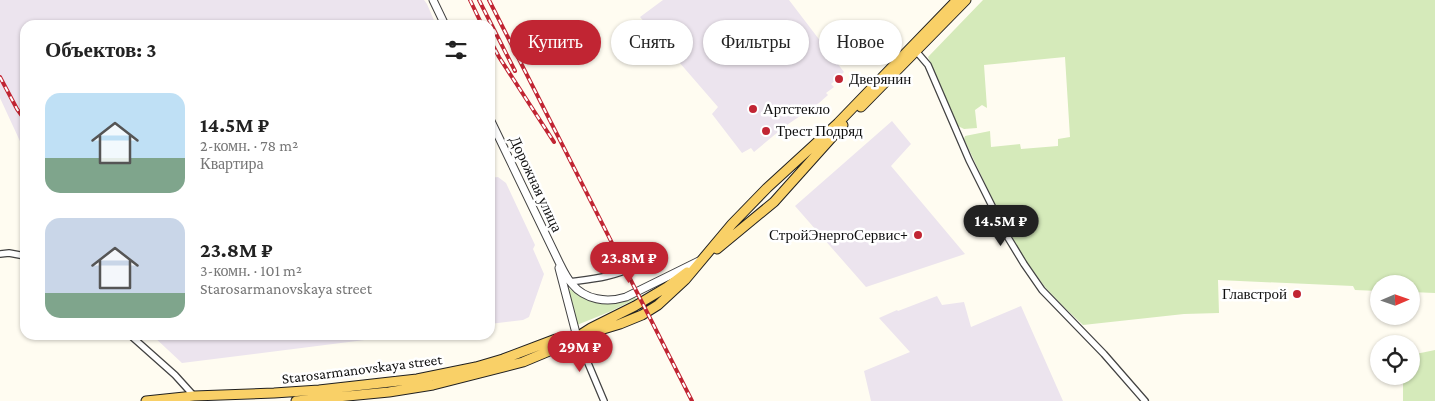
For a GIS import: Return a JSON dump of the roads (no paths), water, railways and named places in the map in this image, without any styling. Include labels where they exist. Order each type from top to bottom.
[{"type":"main road","name":"Starosarmanovskaya street","points":[[704,259],[740,216],[767,188],[838,123],[957,0]]},
{"type":"main road","name":"Starosarmanovskaya street","points":[[296,401],[389,392],[442,383],[523,362],[558,348],[590,328],[635,306],[667,287],[744,228],[774,202],[844,125],[966,0]]},
{"type":"main road","points":[[767,188],[765,198],[774,202]]},
{"type":"main road","name":"Starosarmanovskaya street","points":[[146,401],[274,393],[417,379],[476,367],[556,339],[577,337]]},
{"type":"street","points":[[433,0],[443,20]]},
{"type":"street","points":[[916,51],[928,65],[969,160],[1007,236],[1024,264],[1042,290],[1104,354],[1145,401]]},
{"type":"street","name":"Дорожная улица","points":[[495,129],[558,260]]},
{"type":"street","points":[[0,254],[20,255]]},
{"type":"street","points":[[558,260],[570,282],[579,291],[599,300],[612,301],[626,297],[704,259]]},
{"type":"street","points":[[558,260],[577,337],[604,401]]},
{"type":"street","points":[[570,282],[612,275],[634,266]]},
{"type":"street","points":[[136,340],[175,375],[195,398]]},
{"type":"railway","points":[[470,0],[480,20]]},
{"type":"railway","points":[[479,0],[489,20]]},
{"type":"railway","points":[[489,0],[692,401]]},
{"type":"railway","points":[[495,32],[515,71]]},
{"type":"railway","points":[[495,49],[554,142]]},
{"type":"railway","points":[[0,77],[20,113]]},
{"type":"place","name":"Дверянин","points":[[839,79]]},
{"type":"place","name":"Артстекло","points":[[753,109]]},
{"type":"place","name":"Трест Подряд","points":[[766,131]]},
{"type":"place","name":"СтройЭнергоСервис+","points":[[918,235]]},
{"type":"place","name":"Главстрой","points":[[1297,294]]}]
